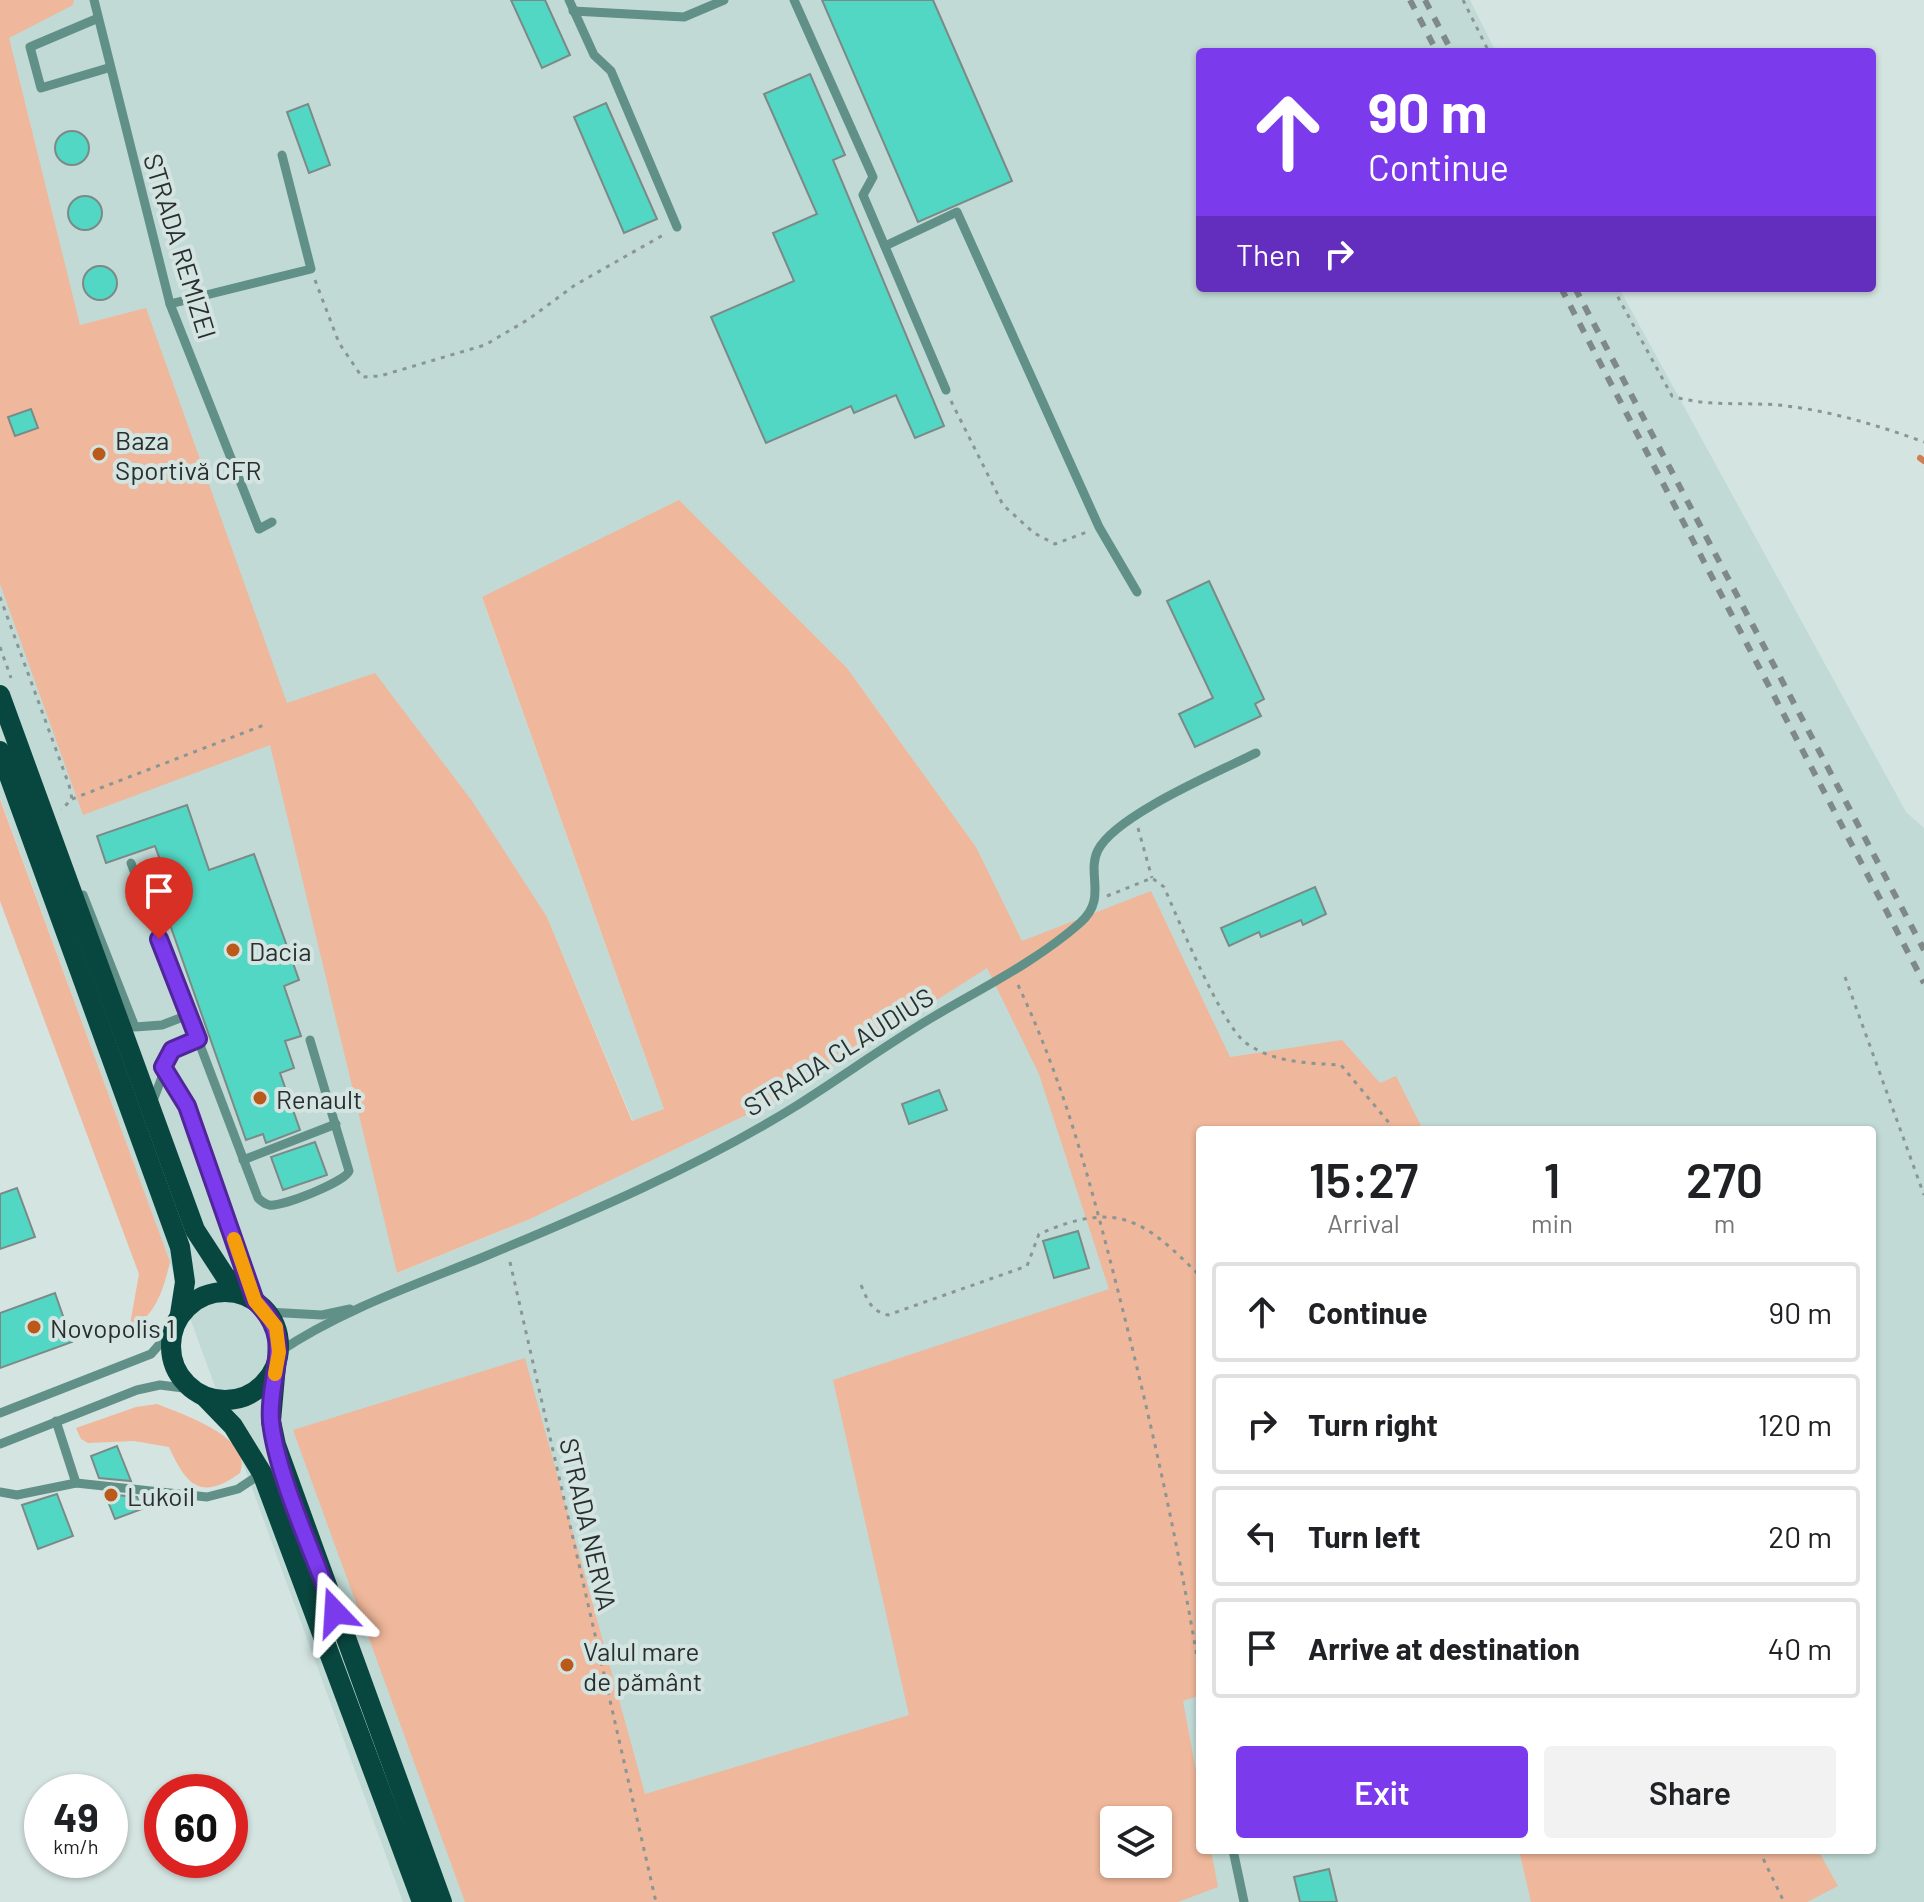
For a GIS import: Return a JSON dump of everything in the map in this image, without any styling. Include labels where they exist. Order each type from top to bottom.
[{"type":"main road","points":[[0,695],[195,1230],[225,1276],[261,1307],[276,1327],[277,1359],[271,1402],[276,1445],[442,1902]]},
{"type":"main road","points":[[0,751],[180,1247],[185,1282],[176,1322],[172,1362],[198,1393],[233,1426],[262,1473],[422,1902]]},
{"type":"main road","points":[[176,1322],[202,1297],[215,1292],[229,1292],[261,1307]]},
{"type":"main road","points":[[198,1393],[239,1399],[255,1392],[277,1359]]},
{"type":"lane","name":"STRADA REMIZEI","points":[[94,0],[108,68],[170,304],[259,529],[272,522]]},
{"type":"lane","points":[[569,0],[594,55],[611,71],[677,227]]},
{"type":"lane","points":[[573,11],[684,17],[724,0]]},
{"type":"lane","points":[[794,0],[873,177],[863,195],[946,390]]},
{"type":"lane","points":[[96,19],[30,47],[41,88],[108,68]]},
{"type":"lane","points":[[170,304],[311,269],[282,155]]},
{"type":"lane","points":[[885,246],[957,212],[1099,527],[1137,592]]},
{"type":"lane","points":[[1096,900],[1097,852],[1114,830],[1256,753]]},
{"type":"lane","points":[[48,825],[90,910],[135,1027],[162,1025],[188,1015]]},
{"type":"lane","points":[[131,863],[258,1198],[267,1205],[280,1205],[342,1180],[349,1171],[310,1040]]},
{"type":"lane","name":"STRADA CLAUDIUS","points":[[277,1359],[316,1328],[506,1248],[704,1157],[794,1107],[1011,971],[1083,921],[1096,900]]},
{"type":"lane","points":[[151,1109],[163,1067],[172,1050],[198,1039]]},
{"type":"lane","points":[[163,1067],[187,1106],[261,1307]]},
{"type":"lane","points":[[243,1160],[336,1124]]},
{"type":"lane","name":"STRADA CLAUDIUS","points":[[261,1307],[322,1315],[365,1306]]},
{"type":"lane","points":[[0,1413],[151,1354],[176,1322]]},
{"type":"lane","points":[[0,1444],[137,1390],[160,1385],[198,1393]]},
{"type":"lane","points":[[56,1421],[76,1483]]},
{"type":"lane","points":[[0,1492],[17,1495],[76,1483],[207,1497],[230,1492],[262,1473]]},
{"type":"lane","points":[[1234,1854],[1244,1902]]},
{"type":"path","points":[[1463,0],[1487,48]]},
{"type":"path","points":[[311,269],[339,343],[362,377],[380,376],[485,345],[529,319],[575,285],[677,227]]},
{"type":"path","points":[[1615,292],[1672,396],[1697,404],[1779,405],[1872,423],[1924,442]]},
{"type":"path","points":[[946,390],[1003,505],[1034,533],[1055,544],[1099,527]]},
{"type":"path","points":[[0,597],[72,799]]},
{"type":"path","points":[[48,825],[72,799],[264,725]]},
{"type":"path","points":[[1135,817],[1152,878],[1164,887],[1215,996],[1245,1043],[1286,1061],[1341,1065],[1392,1126]]},
{"type":"path","points":[[1096,900],[1152,878]]},
{"type":"path","points":[[1011,971],[1049,1051],[1099,1217],[1146,1403],[1196,1655]]},
{"type":"path","points":[[1845,977],[1924,1195]]},
{"type":"path","points":[[861,1285],[869,1304],[877,1312],[888,1315],[1027,1266],[1039,1234],[1099,1217],[1137,1222],[1164,1240],[1196,1272]]},
{"type":"path","name":"STRADA NERVA","points":[[506,1248],[580,1557],[656,1902]]},
{"type":"path","points":[[1761,1854],[1784,1902]]},
{"type":"shaded area","points":[[0,0],[1470,0],[1494,48],[1196,48],[1196,292],[1621,292],[1906,812],[1924,828],[1924,1902],[403,1902],[0,797]],"holes":[[[679,501],[847,668],[976,847],[786,1096],[530,1219],[398,1273],[547,917],[633,1121],[664,1109],[482,598]]]},
{"type":"shaded area","points":[[0,0],[74,0],[73,5],[9,38],[80,325],[146,308],[287,703],[375,673],[472,801],[547,917],[632,1121],[664,1109],[482,597],[679,500],[847,668],[976,847],[1022,941],[1151,891],[1230,1057],[1342,1040],[1380,1083],[1396,1076],[1421,1126],[1196,1126],[1196,1696],[1183,1701],[1196,1771],[1196,1854],[1212,1854],[1218,1887],[1178,1902],[465,1902],[293,1430],[525,1358],[645,1794],[909,1715],[833,1380],[1109,1289],[1039,1074],[987,968],[786,1096],[530,1219],[397,1273],[270,745],[83,815],[0,584]]},
{"type":"shaded area","points":[[0,799],[170,1262],[152,1310],[129,1330],[139,1274],[0,901]]},
{"type":"shaded area","points":[[157,1404],[198,1421],[227,1438],[242,1460],[240,1473],[214,1486],[196,1485],[182,1471],[169,1447],[134,1441],[88,1443],[81,1439],[76,1428],[136,1407]]},
{"type":"shaded area","points":[[1520,1854],[1820,1854],[1838,1886],[1807,1902],[1531,1902]]},
{"type":"building","points":[[511,0],[545,0],[570,55],[542,68]]},
{"type":"building","points":[[822,0],[933,0],[1012,181],[918,222]]},
{"type":"building","points":[[810,74],[845,155],[833,160],[944,426],[915,438],[896,395],[854,413],[851,406],[766,443],[711,317],[794,281],[773,233],[817,214],[764,94]]},
{"type":"building","points":[[606,103],[657,219],[624,233],[574,117]]},
{"type":"building","points":[[308,104],[330,165],[309,173],[287,112]]},
{"type":"building","points":[[72,131],[84,136],[89,148],[84,160],[72,165],[60,160],[55,148],[60,136]]},
{"type":"building","points":[[85,196],[97,201],[102,213],[97,225],[85,230],[73,225],[68,213],[73,201]]},
{"type":"building","points":[[100,266],[112,271],[117,283],[112,295],[100,300],[88,295],[83,283],[88,271]]},
{"type":"building","points":[[31,409],[38,428],[15,436],[8,417]]},
{"type":"building","points":[[1209,581],[1264,699],[1255,704],[1261,716],[1195,747],[1179,714],[1213,698],[1167,601]]},
{"type":"building","points":[[187,805],[209,870],[254,854],[299,980],[284,986],[301,1036],[285,1041],[294,1068],[280,1073],[300,1130],[266,1143],[263,1134],[246,1140],[168,919],[180,915],[155,846],[106,863],[97,836]]},
{"type":"building","points":[[1315,887],[1326,914],[1303,925],[1301,920],[1261,937],[1259,932],[1229,946],[1221,928]]},
{"type":"building","points":[[939,1090],[947,1110],[909,1124],[902,1104]]},
{"type":"building","points":[[315,1142],[327,1175],[283,1190],[271,1157]]},
{"type":"building","points":[[17,1188],[35,1237],[0,1249],[0,1194]]},
{"type":"building","points":[[1078,1231],[1089,1268],[1054,1278],[1043,1241]]},
{"type":"building","name":"Novopolis 1","points":[[55,1293],[72,1342],[0,1368],[0,1313]]},
{"type":"building","points":[[117,1446],[131,1481],[99,1478],[91,1456]]},
{"type":"building","points":[[57,1494],[73,1536],[38,1549],[22,1505]]},
{"type":"building","points":[[105,1494],[137,1497],[142,1509],[115,1519]]},
{"type":"building","points":[[1329,1869],[1337,1902],[1300,1902],[1294,1877]]},
{"type":"waterway","points":[[1920,458],[1924,461]]},
{"type":"railway","points":[[1410,0],[1435,48]]},
{"type":"railway","points":[[1425,0],[1450,48]]},
{"type":"railway","points":[[1563,292],[1924,983]]},
{"type":"railway","points":[[1577,292],[1924,950]]},
{"type":"slow traffic","points":[[234,1239],[255,1301],[267,1312],[276,1327],[279,1352],[275,1374]]},
{"type":"place","name":"Baza Sportivă CFR","points":[[99,454]]},
{"type":"place","name":"Dacia","points":[[233,950]]},
{"type":"place","name":"Renault","points":[[260,1098]]},
{"type":"place","name":"Novopolis 1","points":[[34,1327]]},
{"type":"place","name":"Lukoil","points":[[111,1495]]},
{"type":"place","name":"Valul mare de pământ","points":[[567,1665]]},
{"type":"route","points":[[159,939],[198,1039],[172,1050],[163,1067],[187,1106],[255,1301],[267,1312],[276,1327],[279,1352],[271,1421],[293,1496],[335,1612]]}]
